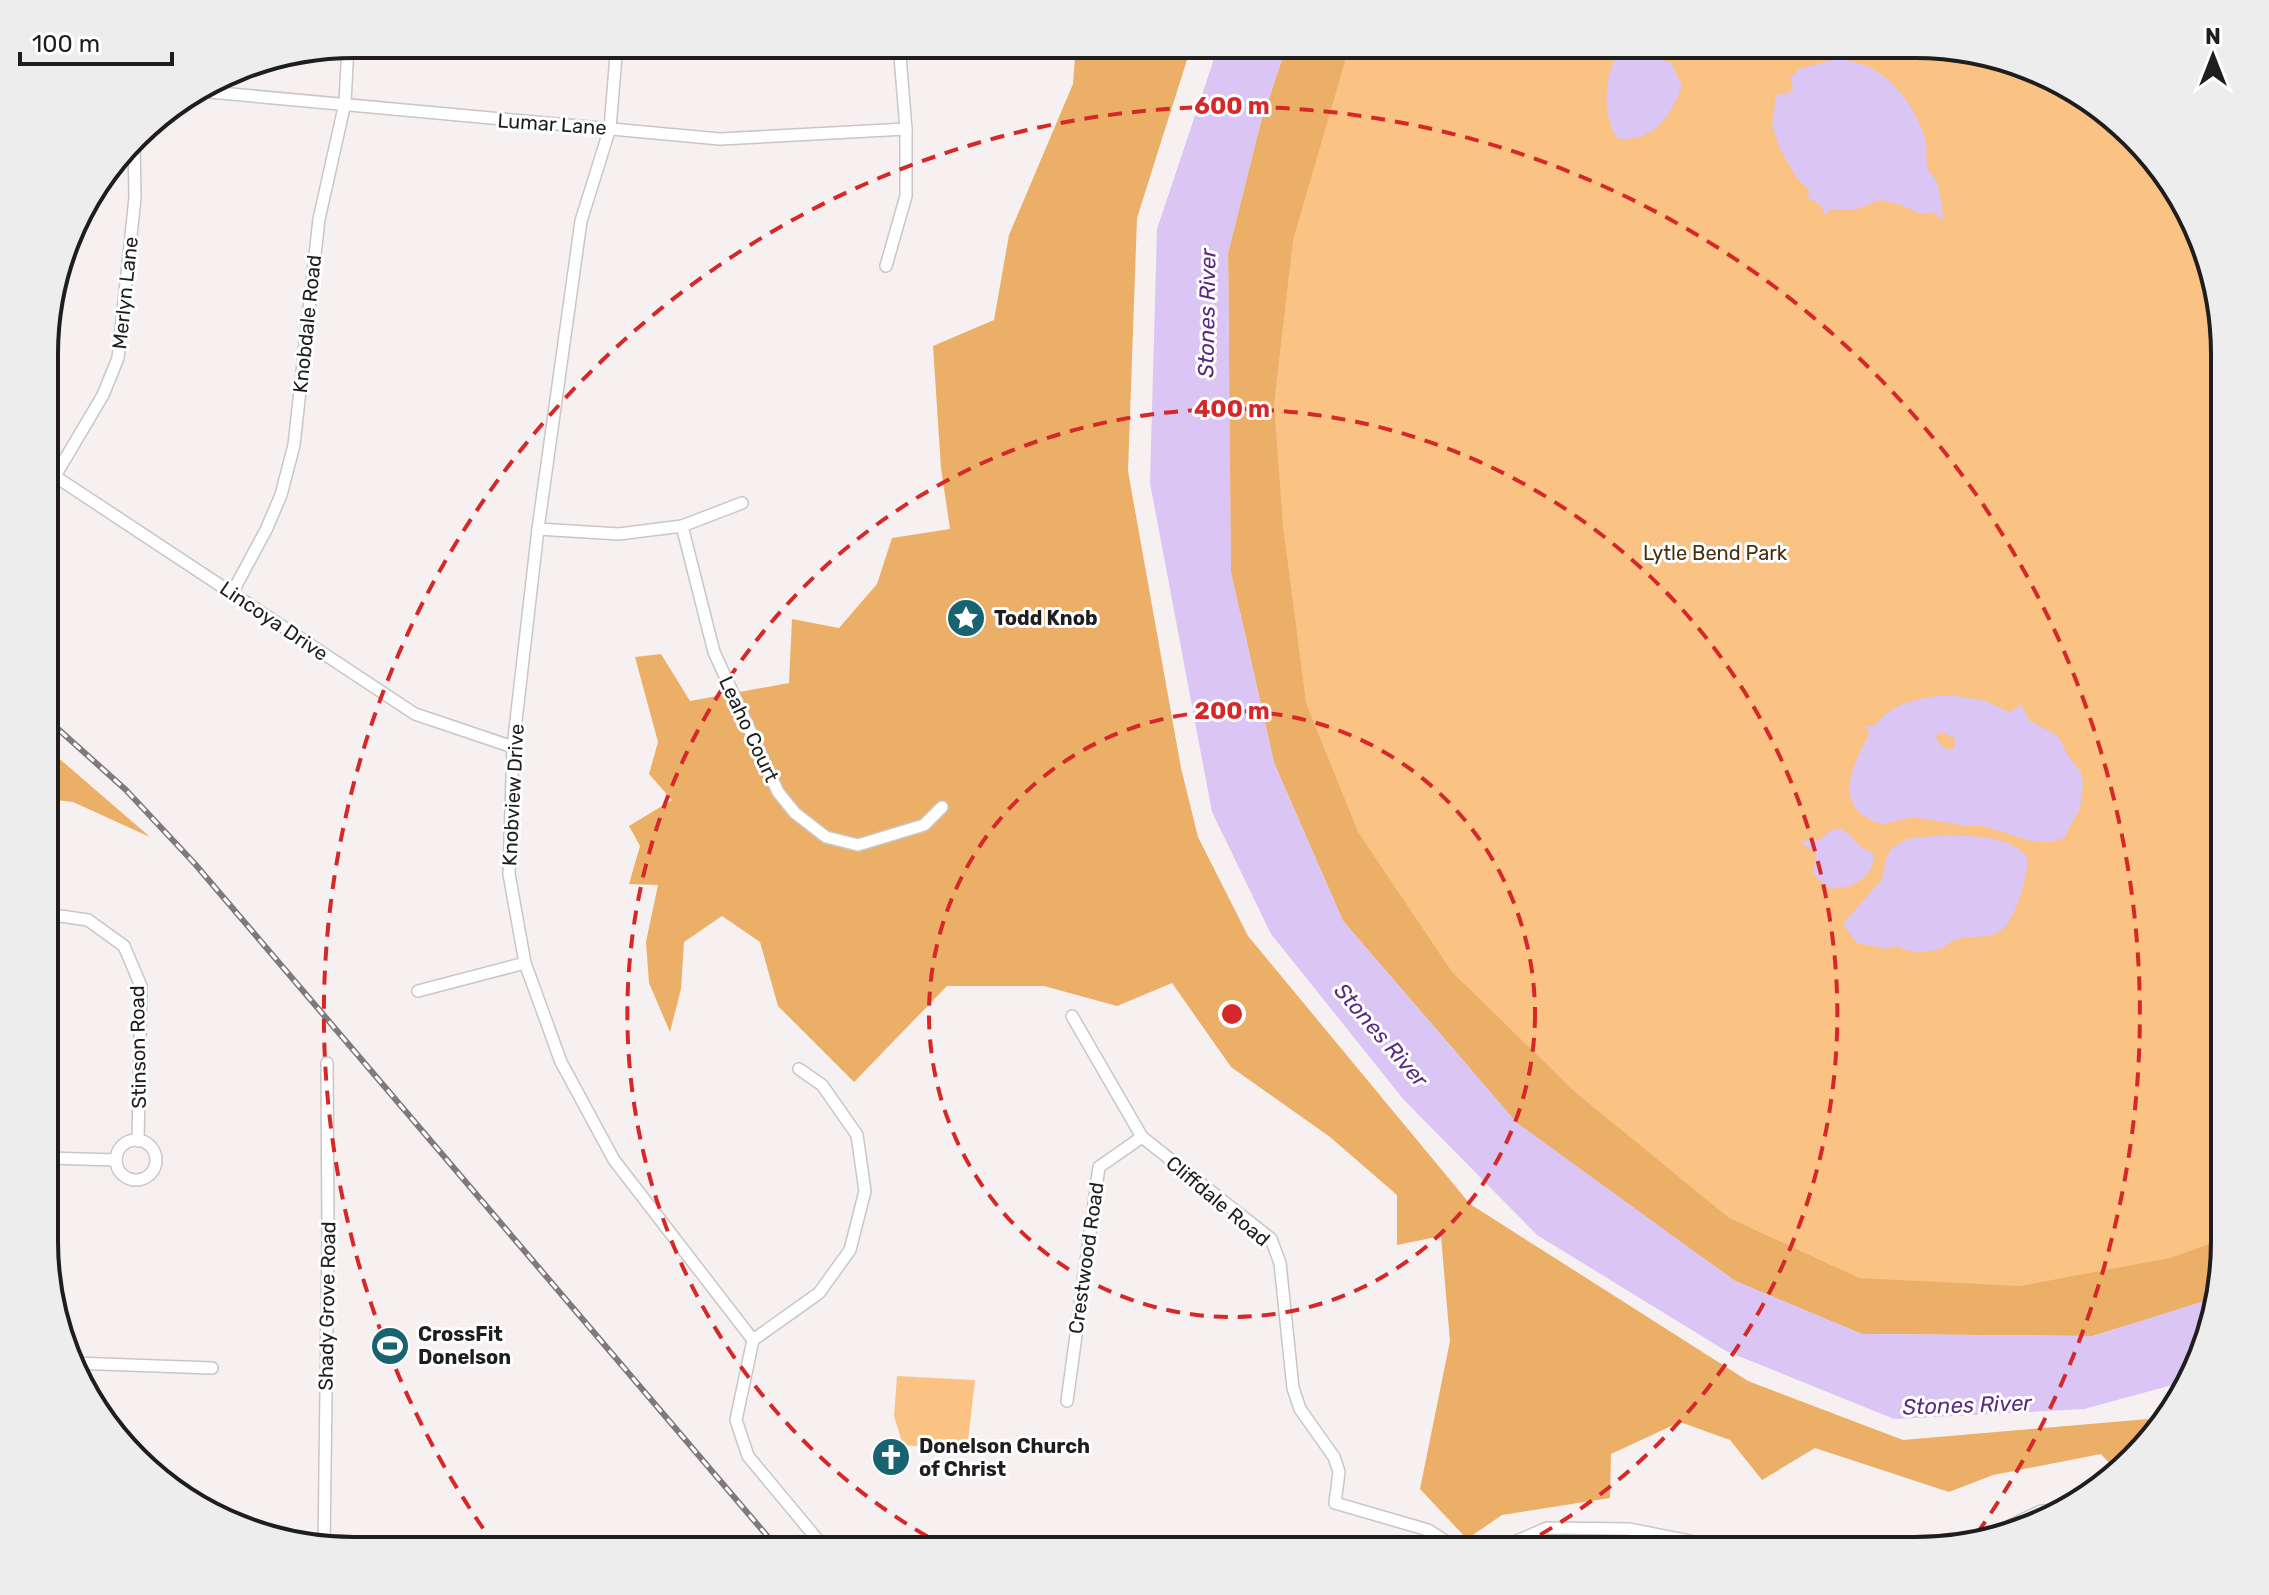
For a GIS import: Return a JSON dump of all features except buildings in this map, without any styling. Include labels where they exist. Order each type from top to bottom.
[{"type":"street","name":"Knobdale Road","points":[[232,593],[281,495],[294,445],[319,219],[345,103],[347,58]]},
{"type":"street","name":"Knobview Drive","points":[[616,58],[610,128],[581,221],[538,529],[513,747],[509,874],[525,963],[561,1062],[614,1160],[753,1340]]},
{"type":"street","points":[[886,266],[906,196],[906,129],[900,58]]},
{"type":"street","name":"Lumar Lane","points":[[216,93],[720,139],[906,129]]},
{"type":"street","name":"Merlyn Lane","points":[[58,462],[103,395],[118,358],[135,198],[134,156]]},
{"type":"street","name":"Lincoya Drive","points":[[58,478],[415,714],[513,747]]},
{"type":"street","points":[[538,529],[619,534],[682,526],[742,503]]},
{"type":"street","name":"Leaho Court","points":[[682,526],[714,652],[778,792],[795,813],[826,837],[858,845],[924,825],[942,807]]},
{"type":"street","name":"Stinson Road","points":[[58,916],[88,920],[124,946],[141,986],[138,1141]]},
{"type":"street","points":[[418,991],[525,963]]},
{"type":"street","name":"Cliffdale Road","points":[[1072,1016],[1142,1137],[1271,1239],[1280,1263],[1293,1388],[1300,1409],[1334,1457],[1339,1472],[1335,1503],[1428,1530],[1439,1537]]},
{"type":"street","name":"Shady Grove Road","points":[[324,1535],[327,1063]]},
{"type":"street","points":[[799,1069],[822,1085],[857,1135],[865,1191],[850,1250],[819,1293],[753,1340],[736,1420],[748,1456],[815,1537]]},
{"type":"street","name":"Crestwood Road","points":[[1067,1401],[1099,1167],[1142,1137]]},
{"type":"street","points":[[138,1141],[147,1144],[156,1161],[152,1173],[141,1180],[128,1179],[119,1170],[116,1160],[122,1147],[138,1141]]},
{"type":"street","points":[[58,1158],[116,1160]]},
{"type":"street","points":[[85,1363],[212,1368]]},
{"type":"street","points":[[1526,1537],[1547,1528],[1629,1529],[1670,1537]]},
{"type":"green space","name":"Lytle Bend Park","points":[[1285,58],[1935,59],[1992,68],[2028,81],[2080,108],[2110,131],[2150,174],[2180,223],[2201,277],[2210,334],[2211,1241],[2205,1299],[2194,1339],[1553,1231],[1203,539]]},
{"type":"green space","points":[[897,1376],[975,1380],[967,1450],[903,1445],[894,1416]]},
{"type":"shaded area","points":[[1075,58],[1188,58],[1137,218],[1128,471],[1181,768],[1198,837],[1248,936],[1470,1204],[1748,1381],[1903,1440],[2148,1419],[2149,1422],[2138,1436],[2110,1464],[2101,1454],[1993,1475],[1949,1492],[1815,1448],[1762,1480],[1730,1440],[1680,1422],[1611,1454],[1610,1498],[1502,1515],[1470,1537],[1465,1537],[1420,1489],[1450,1341],[1441,1236],[1397,1245],[1397,1195],[1330,1137],[1231,1067],[1172,983],[1117,1006],[1044,986],[947,986],[854,1082],[778,1006],[760,942],[722,916],[684,942],[681,989],[670,1032],[649,983],[646,942],[658,885],[629,884],[640,846],[629,826],[672,800],[649,774],[658,742],[635,657],[661,654],[690,701],[789,683],[792,619],[839,628],[877,584],[892,538],[950,529],[941,468],[933,346],[994,320],[1009,235],[1073,84]]},
{"type":"shaded area","points":[[1282,58],[1346,58],[1293,240],[1274,404],[1283,526],[1306,703],[1358,832],[1452,972],[1575,1092],[1729,1218],[1859,1278],[2020,1286],[2170,1258],[2211,1244],[2205,1301],[2093,1336],[1862,1334],[1735,1281],[1517,1123],[1343,921],[1274,763],[1231,572],[1228,253],[1260,125]]},
{"type":"shaded area","points":[[58,758],[150,837],[73,802],[58,800]]},
{"type":"water","name":"Stones River","points":[[1214,58],[1282,58],[1260,125],[1228,253],[1231,572],[1274,763],[1343,921],[1517,1123],[1735,1281],[1862,1334],[2093,1336],[2205,1301],[2195,1336],[2173,1385],[2084,1409],[1894,1419],[1726,1351],[1537,1235],[1404,1100],[1271,934],[1212,812],[1150,483],[1157,229]]},
{"type":"water","points":[[1616,58],[1656,58],[1671,63],[1682,86],[1667,116],[1643,136],[1619,139],[1613,130],[1607,90]]},
{"type":"water","points":[[1835,59],[1852,61],[1880,74],[1912,108],[1925,138],[1927,165],[1938,188],[1943,220],[1933,212],[1921,214],[1880,200],[1857,209],[1830,209],[1825,216],[1821,205],[1808,198],[1809,190],[1796,177],[1780,149],[1772,125],[1776,95],[1789,93],[1793,87],[1790,78],[1799,69]]},
{"type":"water","points":[[1950,695],[1986,701],[2009,712],[2019,707],[2020,703],[2030,721],[2058,736],[2081,772],[2083,786],[2080,808],[2064,838],[2035,842],[1983,826],[1914,817],[1882,824],[1856,809],[1850,786],[1856,760],[1869,735],[1866,726],[1874,726],[1890,711],[1908,702]],"holes":[[[1940,732],[1955,738],[1954,749],[1946,749],[1936,736]]]},
{"type":"water","points":[[1840,829],[1874,855],[1865,877],[1852,885],[1829,888],[1813,874],[1816,853],[1799,841],[1820,840],[1831,830]]},
{"type":"water","points":[[1945,835],[1998,840],[2026,855],[2026,871],[2017,905],[2003,929],[1991,935],[1961,938],[1928,951],[1912,951],[1897,946],[1887,949],[1857,943],[1843,924],[1882,879],[1892,848],[1906,839]]},
{"type":"railway","points":[[58,729],[126,790],[195,864],[768,1537]]},
{"type":"place","name":"Todd Knob","points":[[966,618]]},
{"type":"place","name":"CrossFit Donelson","points":[[390,1346]]},
{"type":"place","name":"Donelson Church of Christ","points":[[891,1457]]}]
